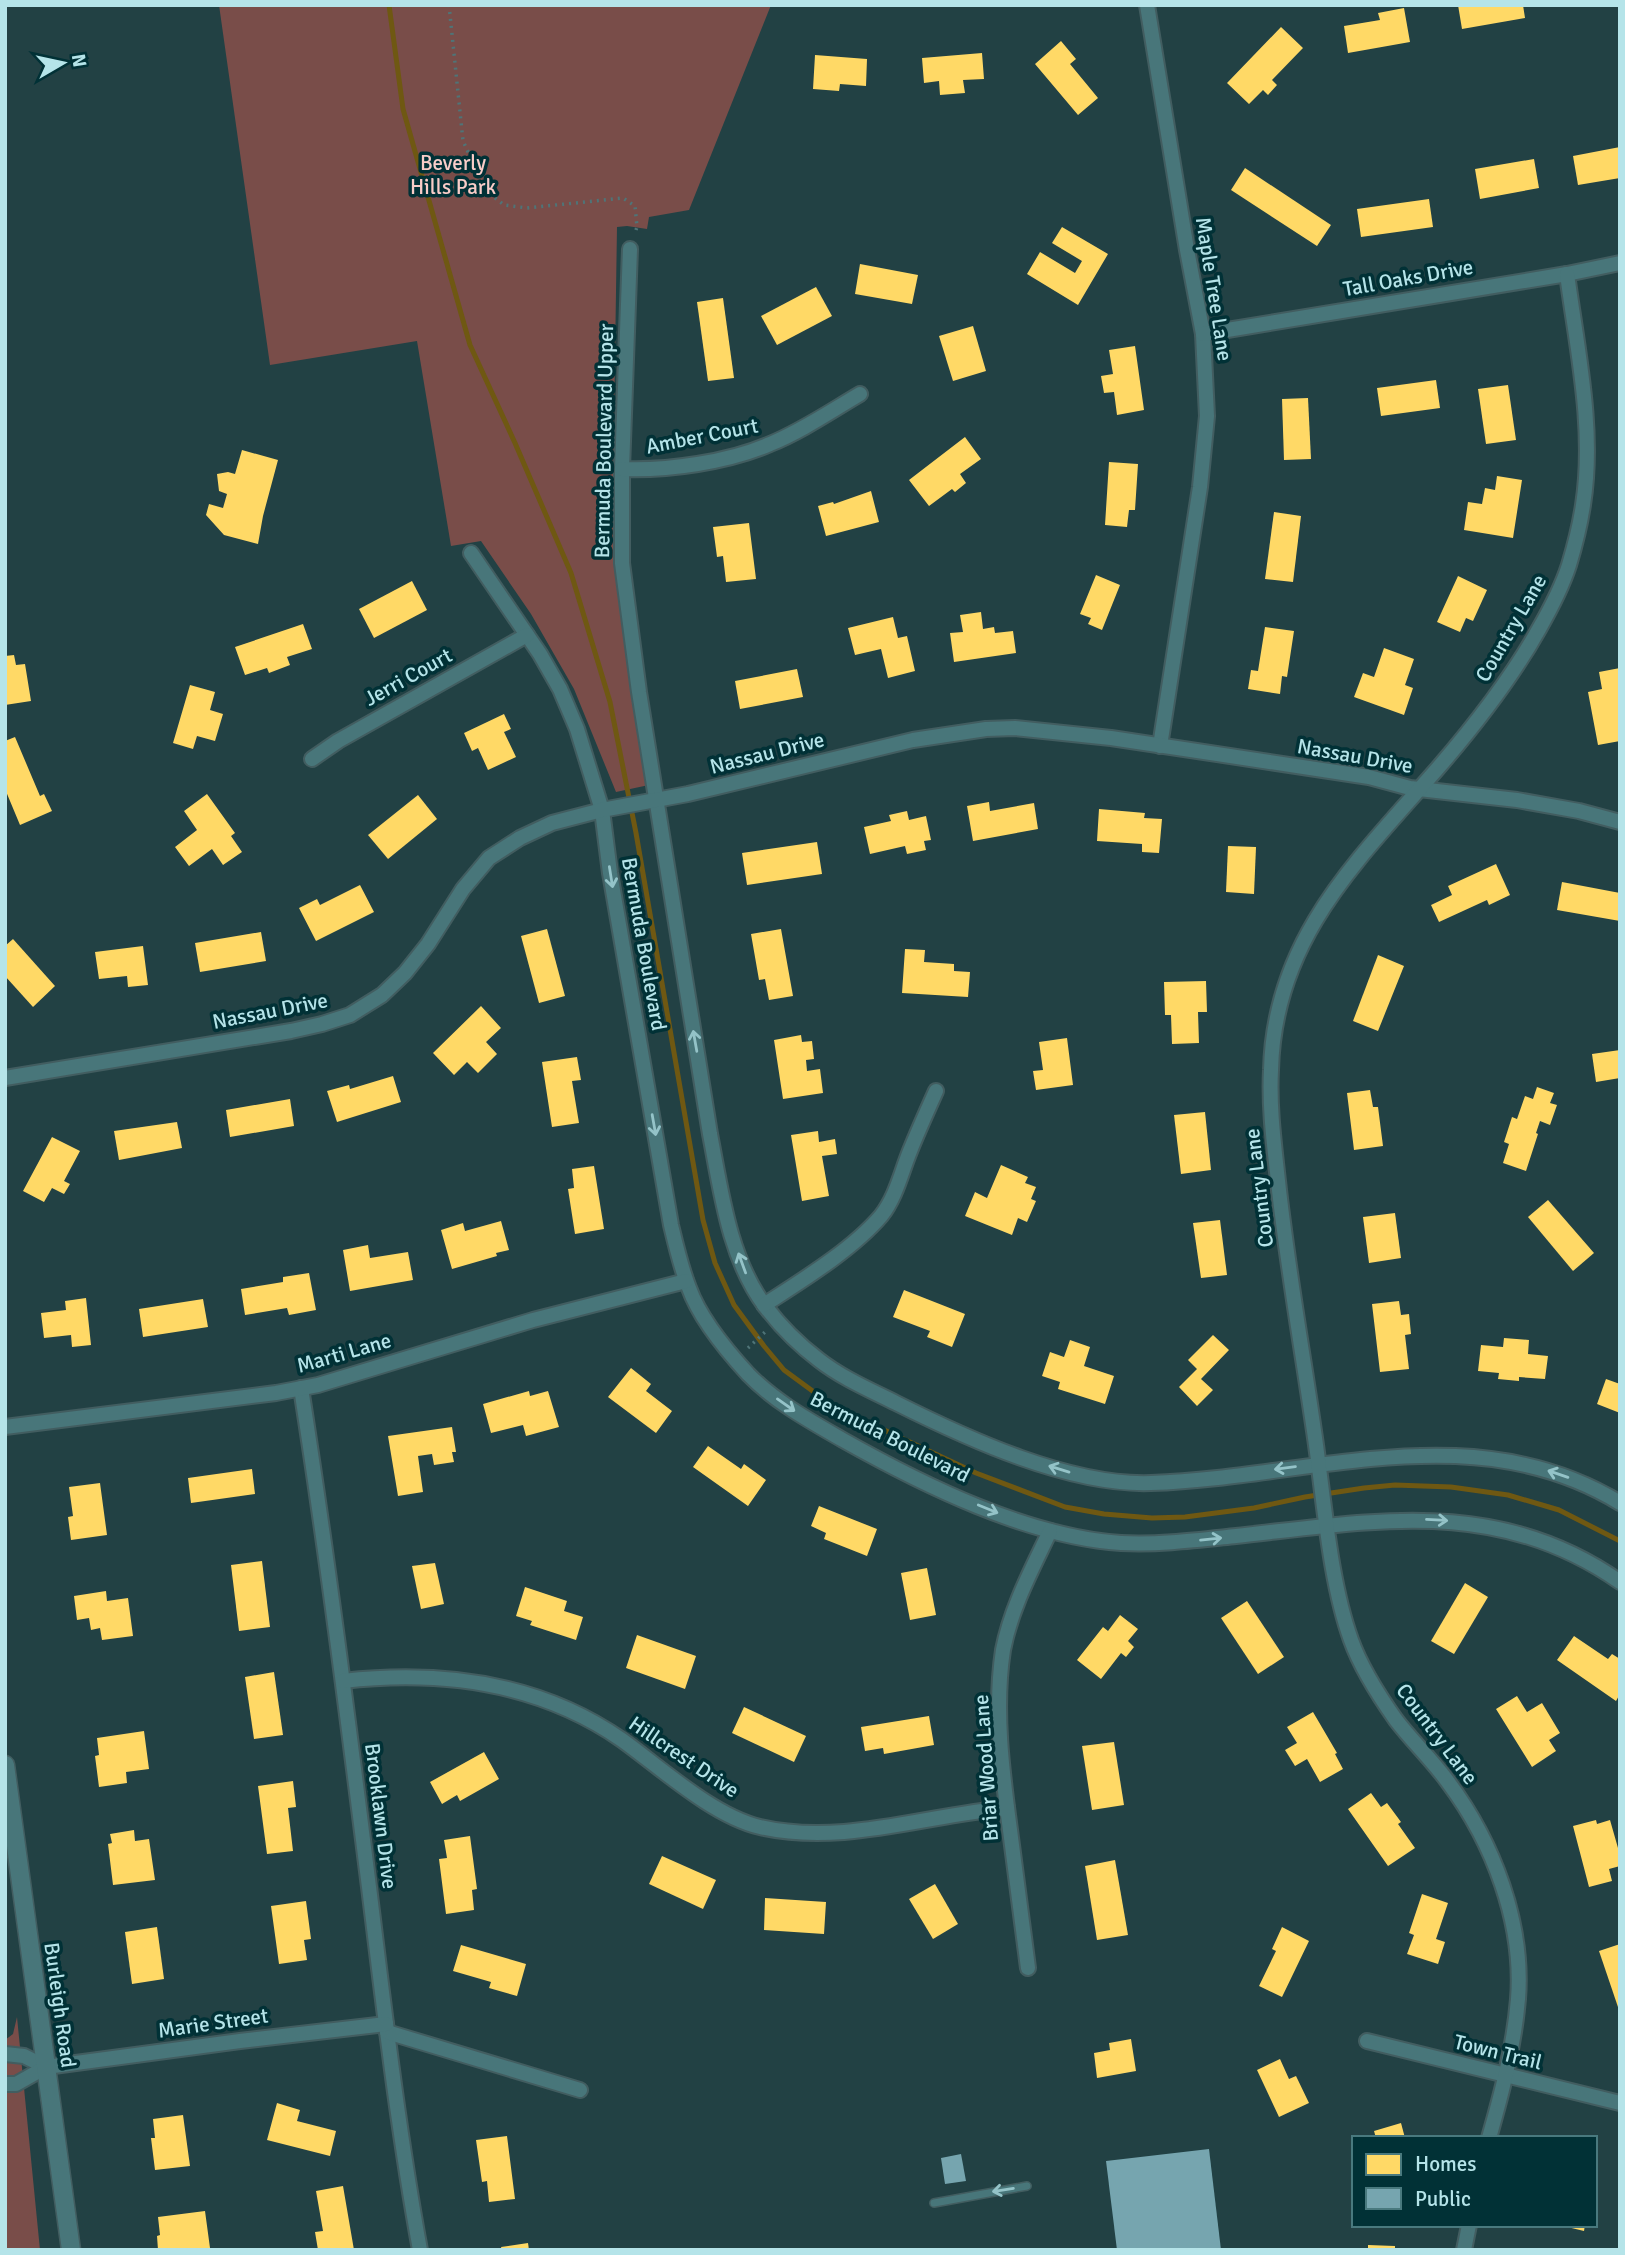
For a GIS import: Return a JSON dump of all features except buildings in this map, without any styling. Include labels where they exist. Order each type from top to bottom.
[{"type":"street","name":"Maple Tree Lane","points":[[1147,5],[1203,334],[1207,416],[1200,487],[1160,746]]},
{"type":"street","name":"Bermuda Boulevard Upper","points":[[630,249],[622,469],[622,563],[651,801]]},
{"type":"street","name":"Tall Oaks Drive","points":[[1203,334],[1620,263]]},
{"type":"street","name":"Country Lane","points":[[1490,2136],[1507,2076],[1518,1999],[1516,1942],[1498,1874],[1479,1831],[1445,1776],[1397,1721],[1352,1642],[1337,1585],[1327,1525],[1282,1216],[1273,1133],[1270,1069],[1273,1036],[1283,990],[1309,930],[1352,866],[1420,789],[1519,665],[1552,606],[1567,571],[1583,506],[1586,474],[1583,389],[1567,274]]},
{"type":"street","name":"Amber Court","points":[[622,469],[653,470],[721,459],[768,446],[860,394]]},
{"type":"street","name":"Bermuda Boulevard","points":[[471,553],[560,689],[577,729],[601,810],[669,1211],[686,1281],[720,1340],[749,1376],[785,1406],[878,1460],[932,1486],[1022,1523],[1050,1531],[1119,1543],[1168,1543],[1363,1521],[1432,1520],[1493,1527],[1522,1534],[1578,1555],[1620,1582]]},
{"type":"street","name":"Jerri Court","points":[[312,759],[338,740],[527,635]]},
{"type":"street","name":"Nassau Drive","points":[[5,1078],[291,1031],[350,1014],[382,995],[405,973],[428,944],[463,889],[489,858],[520,838],[552,823],[601,810],[688,794],[913,740],[986,729],[1047,731],[1111,738],[1369,777],[1420,789],[1517,800],[1579,811],[1620,822]]},
{"type":"street","name":"Bermuda Boulevard","points":[[651,801],[721,1192],[734,1239],[748,1279],[764,1305],[788,1333],[820,1362],[920,1415],[1007,1452],[1066,1472],[1107,1480],[1149,1484],[1319,1464],[1427,1455],[1482,1457],[1554,1472],[1582,1482],[1620,1503]]},
{"type":"street","points":[[764,1305],[856,1239],[882,1215],[897,1188],[936,1091]]},
{"type":"street","name":"Marti Lane","points":[[5,1427],[318,1385],[533,1320],[686,1281]]},
{"type":"street","name":"Brooklawn Drive","points":[[300,1388],[323,1530],[387,2028],[420,2250]]},
{"type":"street","name":"Briar Wood Lane","points":[[1028,1968],[1007,1808],[999,1713],[1003,1650],[1009,1625],[1050,1531]]},
{"type":"street","name":"Hillcrest Drive","points":[[343,1681],[373,1678],[447,1680],[492,1684],[523,1692],[589,1720],[689,1790],[724,1812],[757,1826],[795,1833],[837,1833],[1007,1808]]},
{"type":"street","name":"Burleigh Road","points":[[5,1765],[71,2250]]},
{"type":"street","name":"Marie Street","points":[[46,2067],[266,2037],[387,2028],[580,2090]]},
{"type":"street","name":"Town Trail","points":[[1367,2041],[1620,2103]]},
{"type":"street","points":[[5,2054],[24,2056],[46,2067]]},
{"type":"street","points":[[5,2084],[16,2084],[46,2067]]},
{"type":"street","points":[[1464,2250],[1469,2227]]},
{"type":"lane","points":[[934,2203],[1027,2186]]},
{"type":"path","points":[[449,5],[463,141],[486,191],[504,205],[527,208],[623,198],[635,206],[637,227],[630,249]]},
{"type":"path","points":[[744,1352],[771,1327]]},
{"type":"green space","name":"Beverly Hills Park","points":[[219,5],[771,5],[689,210],[649,217],[647,229],[617,227],[613,486],[615,539],[649,785],[616,792],[574,689],[531,614],[481,541],[451,546],[417,341],[270,365]]},
{"type":"green space","points":[[17,2017],[40,2250],[5,2250],[5,2040],[13,2034]]},
{"type":"waterway","points":[[389,5],[403,109],[470,345],[571,573],[610,702],[636,833],[703,1220],[715,1263],[734,1305],[764,1346],[784,1370],[833,1406],[976,1473],[1065,1507],[1104,1514],[1152,1518],[1185,1517],[1254,1508],[1364,1488],[1395,1485],[1451,1487],[1508,1495],[1559,1510],[1620,1541]]}]
